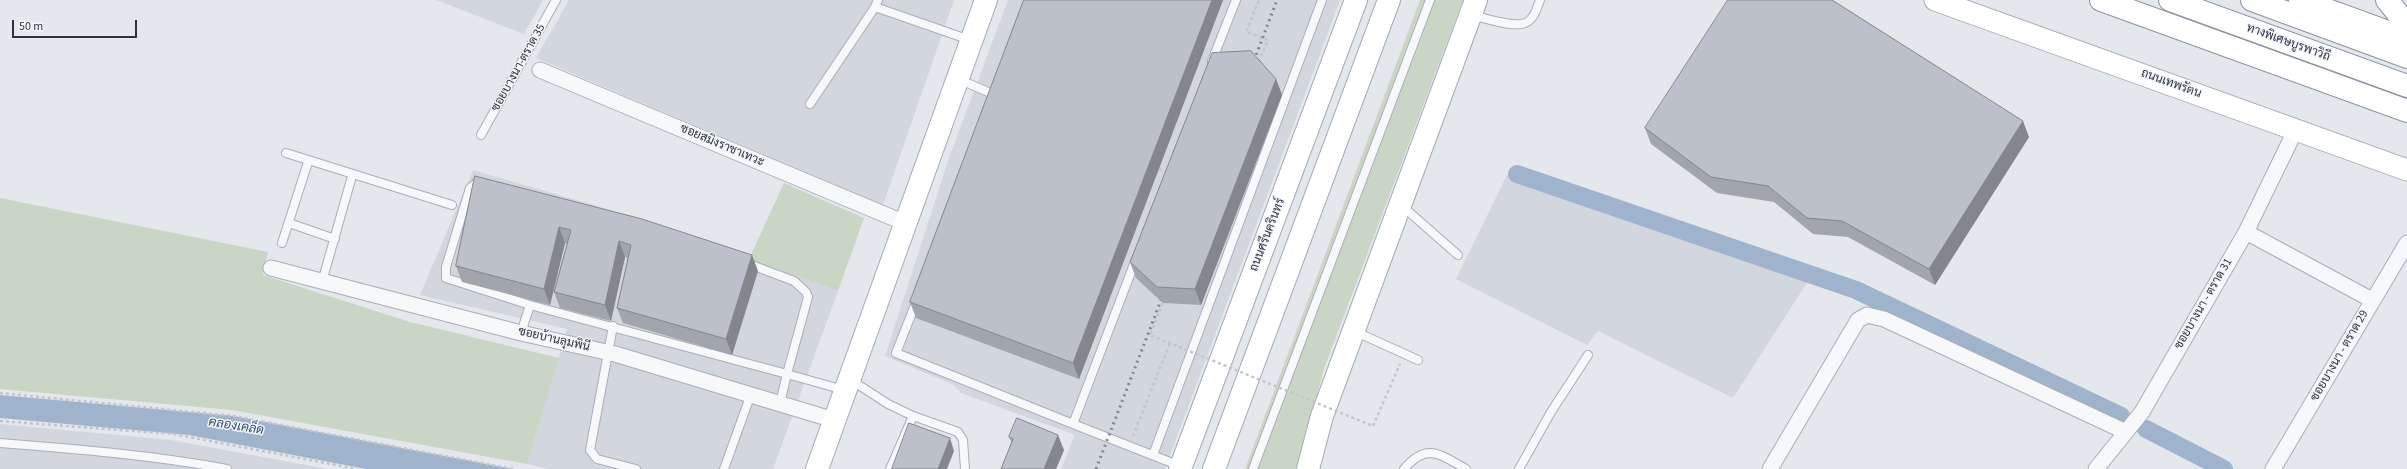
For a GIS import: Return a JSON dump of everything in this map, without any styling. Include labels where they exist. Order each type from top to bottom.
[{"type":"main road","points":[[817,469],[904,223],[986,0]]},
{"type":"main road","name":"ถนนศรีนครินทร์","points":[[1180,468],[1356,0]]},
{"type":"main road","points":[[1214,469],[1389,0]]},
{"type":"main road","name":"ถนนเทพรัตน","points":[[1935,0],[2407,170]]},
{"type":"main road","points":[[2101,0],[2407,111]]},
{"type":"main road","name":"ทางพิเศษบูรพาวิถี","points":[[2170,0],[2407,86]]},
{"type":"main road","points":[[2252,0],[2407,57]]},
{"type":"main road","points":[[2300,0],[2407,39]]},
{"type":"main road","points":[[2316,0],[2407,33]]},
{"type":"main road","points":[[2387,0],[2407,25]]},
{"type":"main road","points":[[1308,469],[1322,416],[1473,7]]},
{"type":"street","name":"ซอยสมิงราชาเทวะ","points":[[540,70],[904,223]]},
{"type":"street","name":"ซอยบางนา - ตราด 31","points":[[2096,469],[2142,412],[2246,232],[2296,129]]},
{"type":"street","points":[[2246,232],[2372,300]]},
{"type":"street","name":"ซอยบางนา - ตราด 29","points":[[2273,469],[2407,243]]},
{"type":"street","name":"ซอยบ้านลุมพินี","points":[[271,268],[521,333],[609,352],[834,420]]},
{"type":"street","points":[[1770,469],[1858,320],[1867,315],[1884,319],[2126,432]]},
{"type":"lane","name":"ซอยบางนา-ตราด 35","points":[[481,135],[556,0]]},
{"type":"lane","points":[[1210,67],[1236,0]]},
{"type":"lane","points":[[1153,455],[1322,0]]},
{"type":"lane","points":[[1253,469],[1430,0]]},
{"type":"lane","points":[[1473,7],[1514,24],[1525,24],[1534,16],[1540,0]]},
{"type":"lane","points":[[810,104],[876,3],[971,41]]},
{"type":"lane","points":[[957,79],[995,95]]},
{"type":"lane","points":[[286,154],[352,176],[452,205]]},
{"type":"lane","points":[[282,243],[290,223],[308,162]]},
{"type":"lane","points":[[322,282],[352,176]]},
{"type":"lane","points":[[780,403],[787,374],[808,297],[806,292],[794,281],[656,229],[476,183],[470,188],[444,274],[450,280],[530,305],[613,326],[787,374],[847,384],[913,416],[958,432],[963,440],[965,469]]},
{"type":"lane","points":[[1400,205],[1458,255]]},
{"type":"lane","points":[[290,223],[335,239]]},
{"type":"lane","points":[[1073,424],[1138,253]]},
{"type":"lane","points":[[919,294],[896,353],[1153,455],[1180,468]]},
{"type":"lane","points":[[521,333],[530,305]]},
{"type":"lane","points":[[613,326],[590,450],[597,459],[636,469]]},
{"type":"lane","points":[[1354,330],[1418,360]]},
{"type":"lane","points":[[1519,469],[1551,412],[1588,355]]},
{"type":"lane","points":[[724,469],[750,394]]},
{"type":"lane","points":[[890,469],[913,416]]},
{"type":"lane","points":[[0,443],[134,454],[177,459],[227,469]]},
{"type":"lane","points":[[1404,469],[1414,457],[1427,452],[1441,455],[1461,468]]},
{"type":"path","points":[[1257,66],[1268,40],[1246,32],[1259,0]]},
{"type":"path","points":[[1159,169],[1170,173]]},
{"type":"path","points":[[1163,303],[1150,335],[1373,426],[1404,354]]},
{"type":"path","points":[[1129,446],[1170,343]]},
{"type":"path","points":[[0,393],[234,416],[513,469]]},
{"type":"path","points":[[0,421],[173,434],[358,469]]},
{"type":"shaded area","points":[[436,0],[543,0],[524,34]]},
{"type":"shaded area","points":[[569,0],[954,0],[883,205],[536,58]]},
{"type":"shaded area","points":[[1008,0],[1340,0],[1165,469],[1061,469],[1075,435],[961,393],[954,385],[885,356],[949,158]]},
{"type":"shaded area","points":[[473,170],[638,218],[838,291],[773,469],[548,469],[527,464],[567,329],[420,295]]},
{"type":"shaded area","points":[[1507,175],[1810,278],[1733,398],[1598,331],[1587,345],[1456,279]]},
{"type":"shaded area","points":[[0,424],[171,440],[328,469],[0,469]]},
{"type":"green space","points":[[1420,0],[1463,0],[1325,366],[1296,469],[1245,469]]},
{"type":"green space","points":[[784,183],[864,218],[838,291],[749,259]]},
{"type":"green space","points":[[0,198],[268,252],[263,275],[410,322],[559,358],[527,464],[232,410],[0,389]]},
{"type":"water","name":"คลองเคล็ด","points":[[0,395],[234,416],[513,469],[366,469],[189,435],[0,418]]},
{"type":"building","points":[[1024,0],[1212,0],[1073,363],[910,302]]},
{"type":"building","points":[[1728,0],[1832,0],[2023,121],[1929,269],[1842,221],[1807,218],[1768,186],[1711,177],[1645,128]]},
{"type":"building","points":[[1251,51],[1276,79],[1195,289],[1157,287],[1130,262],[1212,53]]},
{"type":"building","points":[[475,176],[642,219],[752,255],[726,339],[617,308],[631,245],[619,241],[605,305],[554,292],[571,230],[559,227],[544,289],[456,266]]},
{"type":"building","points":[[1017,418],[1058,435],[1044,469],[1001,469],[1013,439],[1009,437]]},
{"type":"building","points":[[909,423],[950,438],[938,469],[892,469]]},
{"type":"waterway","points":[[1517,174],[1856,290],[2121,416]]},
{"type":"waterway","points":[[2146,429],[2224,469]]},
{"type":"railway","points":[[1252,66],[1277,0]]},
{"type":"railway","points":[[1096,469],[1165,290]]}]
